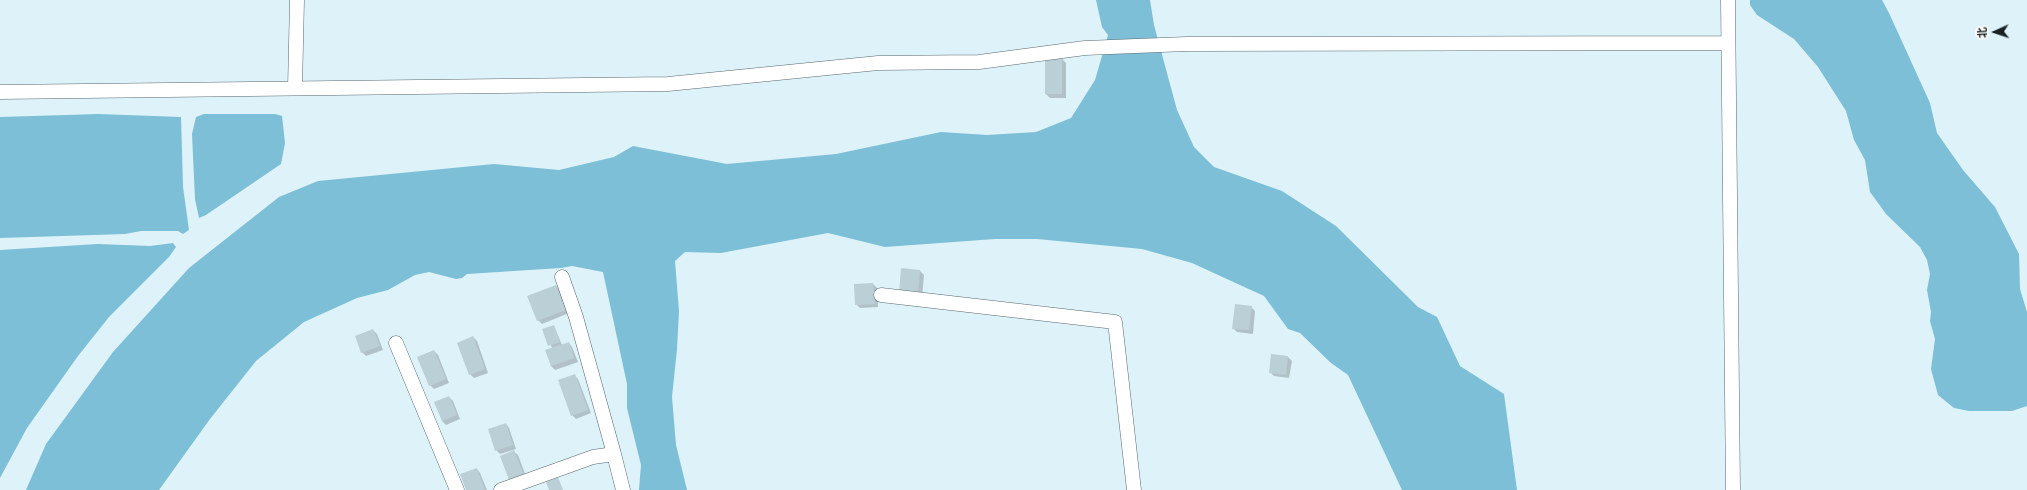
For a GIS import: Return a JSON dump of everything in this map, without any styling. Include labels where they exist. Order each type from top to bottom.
[{"type":"street","points":[[295,88],[297,0]]},
{"type":"street","points":[[1728,0],[1733,490]]},
{"type":"street","points":[[0,92],[668,84],[878,63],[979,62],[1085,48],[1187,44],[1728,43]]},
{"type":"street","points":[[562,277],[576,317],[623,490]]},
{"type":"street","points":[[881,295],[1115,322],[1134,490]]},
{"type":"street","points":[[396,342],[457,490]]},
{"type":"street","points":[[501,490],[593,457],[614,454]]},
{"type":"water","points":[[1096,0],[1150,0],[1154,25],[1177,110],[1194,147],[1214,167],[1282,191],[1336,226],[1418,307],[1437,317],[1460,366],[1504,394],[1517,490],[1402,490],[1348,375],[1331,363],[1300,333],[1288,329],[1264,296],[1192,263],[1142,249],[1037,239],[995,239],[885,247],[828,233],[721,253],[685,252],[675,261],[679,311],[672,397],[676,445],[687,490],[639,490],[641,465],[627,408],[627,384],[603,272],[572,266],[467,274],[462,278],[456,279],[429,272],[415,275],[388,290],[357,298],[304,322],[256,361],[210,419],[159,490],[26,490],[46,444],[113,352],[189,268],[279,197],[318,181],[494,164],[559,170],[614,157],[633,146],[727,164],[836,154],[941,132],[987,135],[1036,132],[1071,118],[1095,80],[1108,35],[1102,27]]},
{"type":"water","points":[[1750,0],[1882,0],[1930,103],[1937,133],[1963,170],[1995,207],[2019,254],[2020,289],[2027,312],[2027,406],[2012,411],[1969,411],[1954,408],[1938,395],[1931,369],[1935,339],[1930,321],[1931,312],[1927,290],[1930,274],[1927,260],[1920,247],[1886,214],[1870,192],[1865,160],[1854,140],[1846,111],[1818,67],[1794,39],[1757,15],[1750,5]]},
{"type":"water","points":[[98,114],[181,117],[183,187],[189,230],[183,234],[178,231],[141,231],[125,234],[0,238],[0,117]]},
{"type":"water","points":[[204,114],[275,114],[282,116],[285,143],[281,164],[206,215],[199,218],[195,199],[192,134],[196,117]]},
{"type":"water","points":[[173,243],[176,247],[169,257],[109,317],[78,356],[27,428],[0,478],[0,250],[98,244],[150,246]]},
{"type":"building","points":[[1045,58],[1062,58],[1062,94],[1045,94]]},
{"type":"building","points":[[901,268],[920,270],[918,295],[899,293]]},
{"type":"building","points":[[873,283],[875,304],[855,305],[854,284]]},
{"type":"building","points":[[556,285],[566,310],[537,321],[527,296]]},
{"type":"building","points":[[1235,304],[1252,306],[1249,330],[1232,329]]},
{"type":"building","points":[[554,325],[560,342],[548,346],[542,329]]},
{"type":"building","points":[[373,329],[380,346],[361,353],[355,336]]},
{"type":"building","points":[[473,336],[485,369],[469,375],[457,343]]},
{"type":"building","points":[[569,342],[574,358],[551,366],[545,350]]},
{"type":"building","points":[[434,350],[446,379],[429,386],[417,357]]},
{"type":"building","points":[[1271,354],[1288,356],[1286,375],[1269,373]]},
{"type":"building","points":[[575,374],[588,410],[571,416],[558,380]]},
{"type":"building","points":[[449,396],[457,415],[442,421],[434,402]]},
{"type":"building","points":[[506,423],[513,445],[495,451],[488,429]]},
{"type":"building","points":[[514,450],[524,475],[509,480],[500,456]]},
{"type":"building","points":[[477,468],[485,490],[466,490],[460,474]]},
{"type":"building","points":[[558,477],[563,490],[549,490],[546,482]]}]
